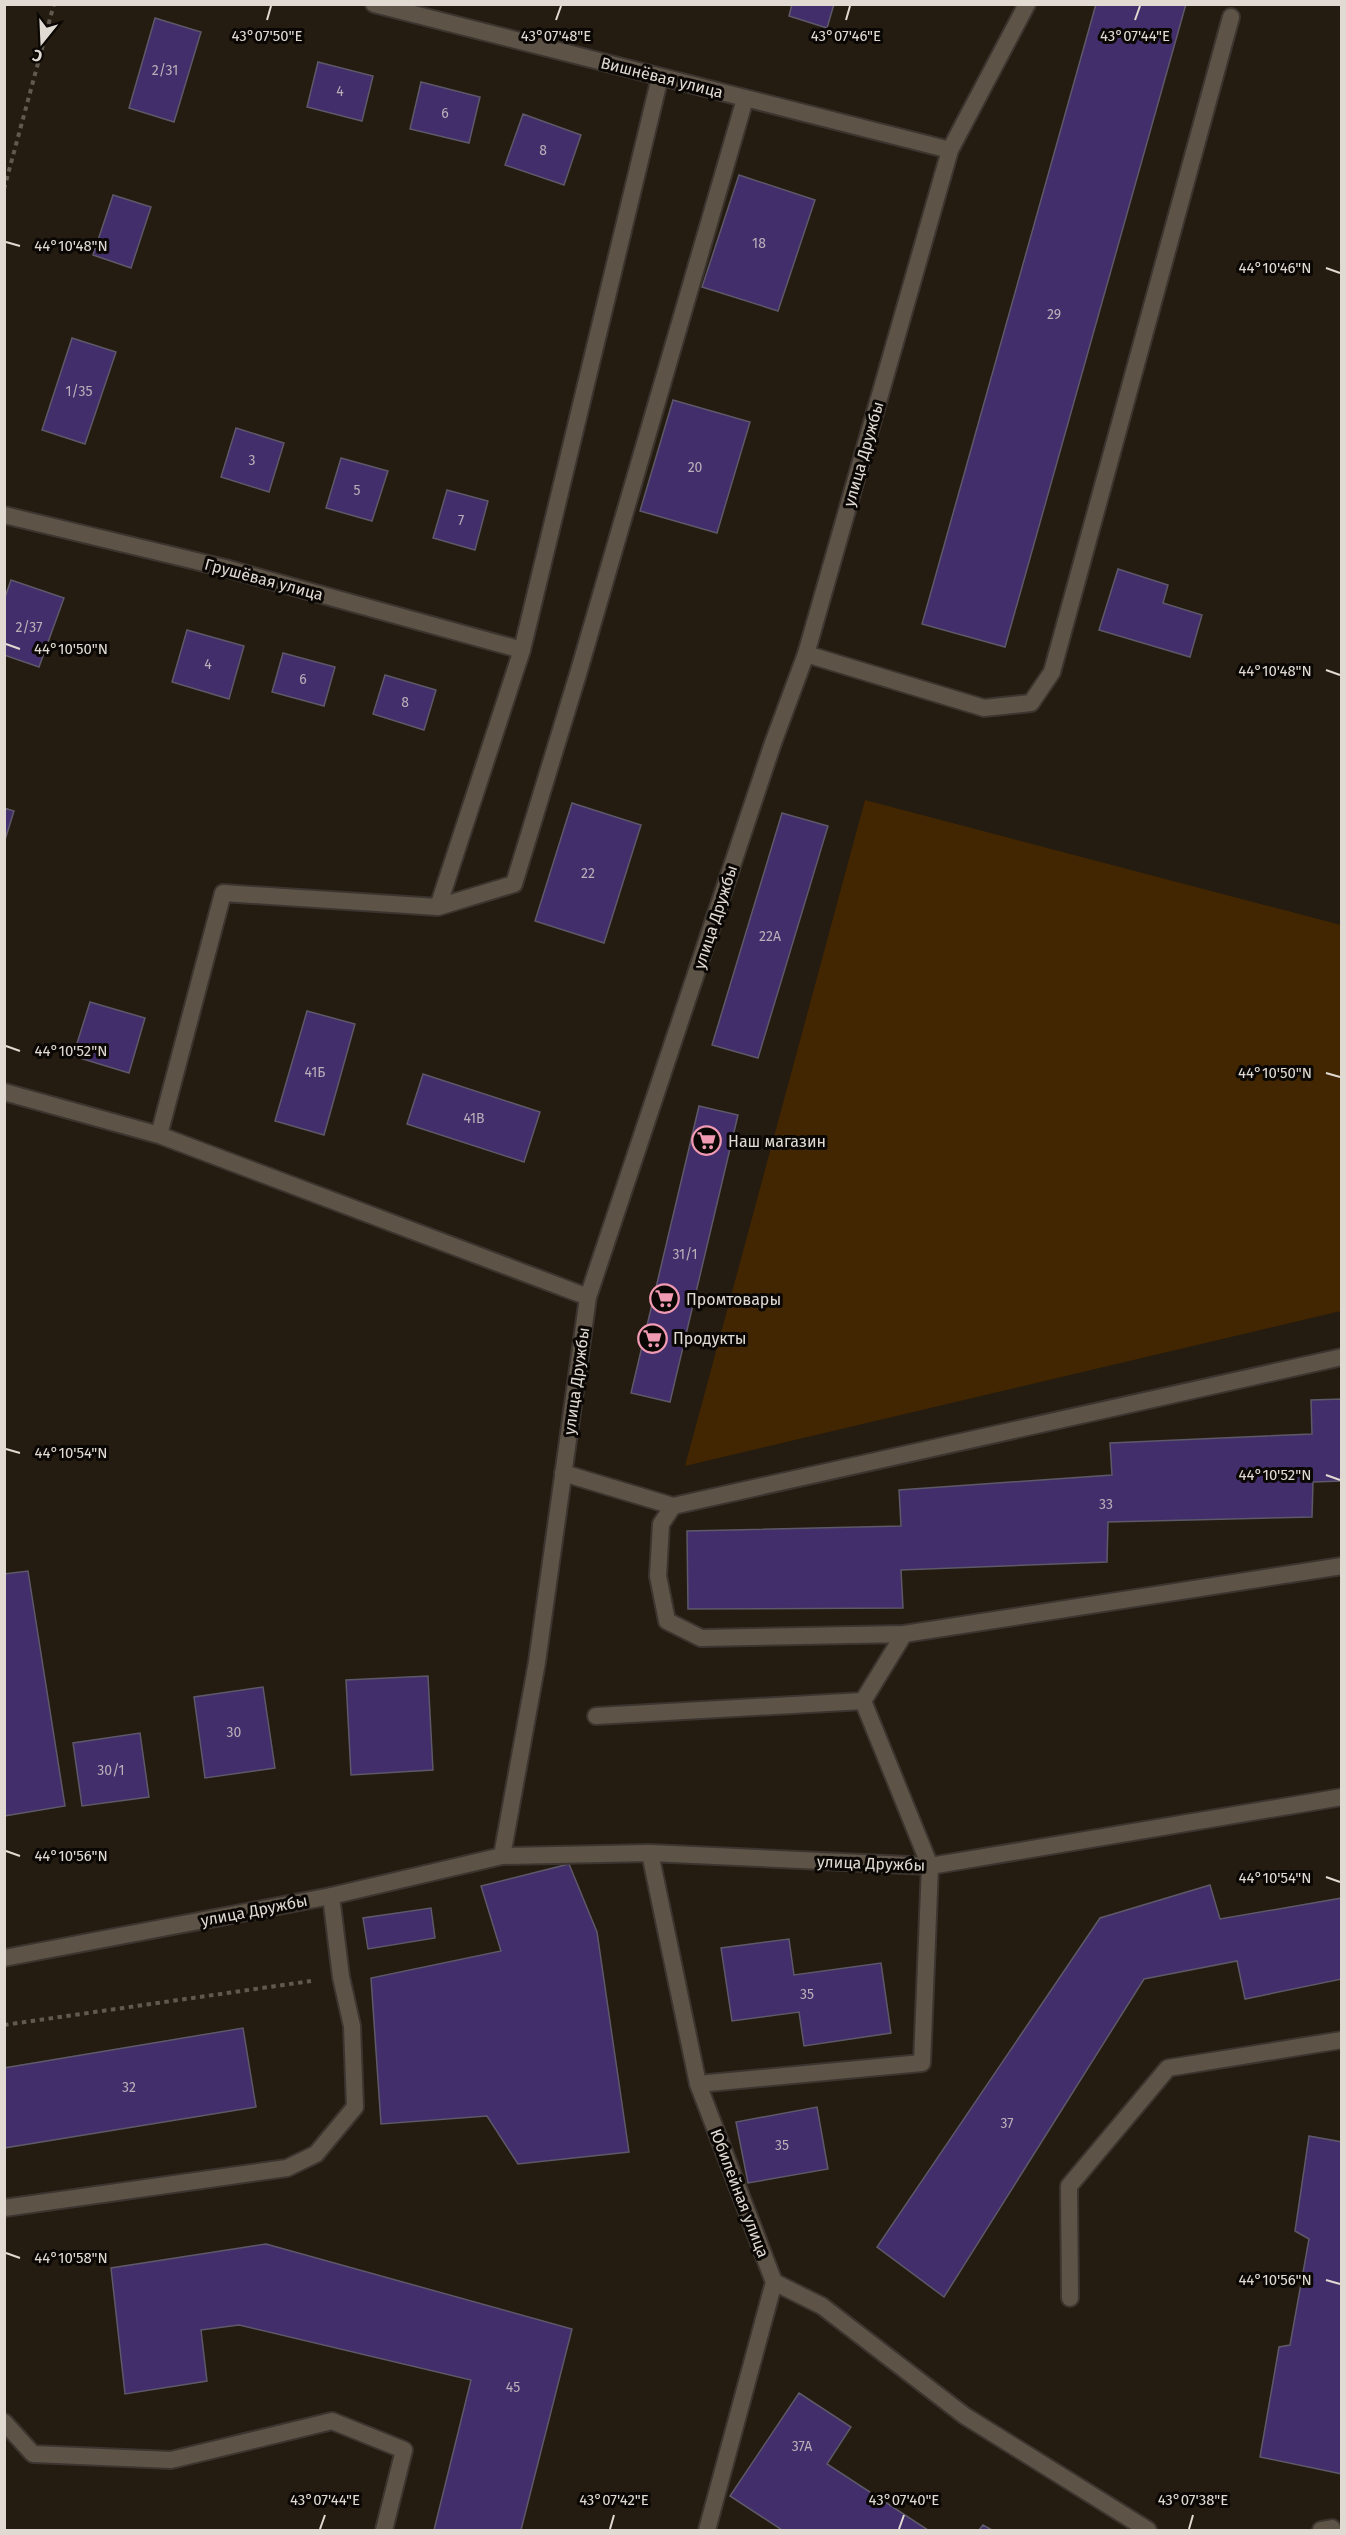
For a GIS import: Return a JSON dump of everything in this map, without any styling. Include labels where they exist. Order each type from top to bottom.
[{"type":"street","name":"Вишнёвая улица","points":[[374,4],[950,150]]},
{"type":"street","name":"улица Дружбы","points":[[502,1856],[537,1662],[588,1297],[773,744],[806,654],[950,150],[1027,4]]},
{"type":"street","points":[[806,654],[984,708],[1031,704],[1052,672],[1231,17]]},
{"type":"street","points":[[438,907],[522,650],[660,77]]},
{"type":"street","points":[[159,1135],[223,893],[438,907],[514,884],[578,674],[745,99]]},
{"type":"street","name":"Грушёвая улица","points":[[4,515],[225,568],[522,650]]},
{"type":"street","points":[[4,1092],[159,1135],[588,1297]]},
{"type":"street","points":[[563,1473],[673,1506],[1341,1357]]},
{"type":"street","points":[[673,1506],[661,1524],[658,1576],[667,1621],[701,1638],[904,1634],[1341,1566]]},
{"type":"street","points":[[863,1701],[904,1634]]},
{"type":"street","points":[[596,1716],[863,1701]]},
{"type":"street","points":[[698,2084],[922,2063],[930,1866],[863,1701]]},
{"type":"street","name":"улица Дружбы","points":[[4,1958],[331,1896],[502,1856],[650,1853],[930,1866],[1341,1797]]},
{"type":"street","name":"Юбилейная улица","points":[[650,1853],[698,2084],[774,2282]]},
{"type":"street","points":[[4,2208],[287,2168],[316,2154],[355,2107],[352,2026],[341,1977],[331,1896]]},
{"type":"street","points":[[1071,2298],[1069,2186],[1168,2067],[1341,2040]]},
{"type":"street","points":[[707,2530],[774,2282],[822,2306],[965,2416],[1148,2530]]},
{"type":"street","points":[[4,2422],[33,2454],[171,2460],[332,2421],[404,2450],[384,2530]]},
{"type":"path","points":[[4,189],[54,4]]},
{"type":"path","points":[[4,2025],[341,1977]]},
{"type":"shaded area","points":[[865,800],[1341,925],[1341,1311],[685,1466]]},
{"type":"building","points":[[792,4],[834,4],[827,28],[789,16]]},
{"type":"building","points":[[1096,4],[1186,4],[1005,647],[922,624]]},
{"type":"building","points":[[155,18],[201,32],[174,122],[129,108]]},
{"type":"building","points":[[318,62],[373,76],[362,121],[307,107]]},
{"type":"building","points":[[421,82],[480,97],[469,143],[410,129]]},
{"type":"building","points":[[523,114],[581,135],[564,185],[505,165]]},
{"type":"building","points":[[739,175],[815,200],[778,311],[702,287]]},
{"type":"building","points":[[113,195],[151,207],[131,268],[93,255]]},
{"type":"building","points":[[72,338],[116,352],[85,444],[42,430]]},
{"type":"building","points":[[673,400],[750,422],[717,533],[640,511]]},
{"type":"building","points":[[236,428],[284,443],[269,492],[221,477]]},
{"type":"building","points":[[341,458],[388,471],[372,521],[326,508]]},
{"type":"building","points":[[447,490],[488,501],[475,550],[433,538]]},
{"type":"building","points":[[1118,569],[1168,585],[1163,603],[1202,615],[1190,657],[1099,630]]},
{"type":"building","points":[[11,580],[64,598],[39,667],[4,655],[4,600]]},
{"type":"building","points":[[187,630],[244,646],[229,699],[172,682]]},
{"type":"building","points":[[283,653],[335,667],[324,706],[272,692]]},
{"type":"building","points":[[385,675],[436,690],[424,730],[373,714]]},
{"type":"building","points":[[572,803],[641,825],[604,943],[535,921]]},
{"type":"building","points":[[4,808],[14,811],[4,843]]},
{"type":"building","points":[[782,813],[828,826],[758,1058],[712,1045]]},
{"type":"building","points":[[90,1002],[145,1018],[129,1073],[73,1056]]},
{"type":"building","points":[[307,1011],[355,1024],[324,1135],[275,1121]]},
{"type":"building","points":[[423,1074],[540,1112],[524,1162],[407,1124]]},
{"type":"building","points":[[699,1106],[738,1115],[670,1402],[631,1393]]},
{"type":"building","points":[[1342,1399],[1342,1481],[1313,1482],[1312,1517],[1108,1522],[1107,1562],[901,1570],[903,1608],[688,1609],[687,1531],[901,1526],[899,1490],[1112,1475],[1110,1443],[1312,1434],[1311,1400]]},
{"type":"building","points":[[28,1571],[65,1806],[4,1816],[4,1574]]},
{"type":"building","points":[[428,1676],[433,1770],[351,1775],[346,1680]]},
{"type":"building","points":[[263,1687],[275,1768],[205,1778],[194,1697]]},
{"type":"building","points":[[140,1733],[149,1797],[82,1806],[73,1743]]},
{"type":"building","points":[[569,1864],[597,1932],[629,2152],[518,2164],[487,2116],[381,2124],[371,1978],[501,1951],[481,1886]]},
{"type":"building","points":[[1210,1885],[1220,1919],[1342,1898],[1342,1979],[1245,1999],[1237,1961],[1144,1979],[944,2297],[877,2247],[1100,1918]]},
{"type":"building","points":[[431,1908],[435,1938],[368,1949],[363,1918]]},
{"type":"building","points":[[789,1939],[794,1975],[881,1963],[891,2033],[804,2046],[799,2012],[732,2021],[721,1948]]},
{"type":"building","points":[[243,2028],[256,2107],[4,2148],[4,2068]]},
{"type":"building","points":[[817,2107],[828,2169],[748,2183],[736,2122]]},
{"type":"building","points":[[1309,2136],[1342,2142],[1342,2474],[1260,2457],[1279,2347],[1290,2345],[1309,2239],[1295,2231]]},
{"type":"building","points":[[266,2244],[572,2329],[521,2530],[434,2530],[471,2380],[239,2325],[201,2330],[207,2381],[125,2394],[111,2268]]},
{"type":"building","points":[[799,2393],[851,2427],[827,2464],[928,2530],[782,2530],[730,2496]]},
{"type":"building","points":[[983,2525],[992,2530],[979,2530]]},
{"type":"place","name":"Наш магазин","points":[[707,1141]]},
{"type":"place","name":"Промтовары","points":[[665,1299]]},
{"type":"place","name":"Продукты","points":[[652,1338]]}]
